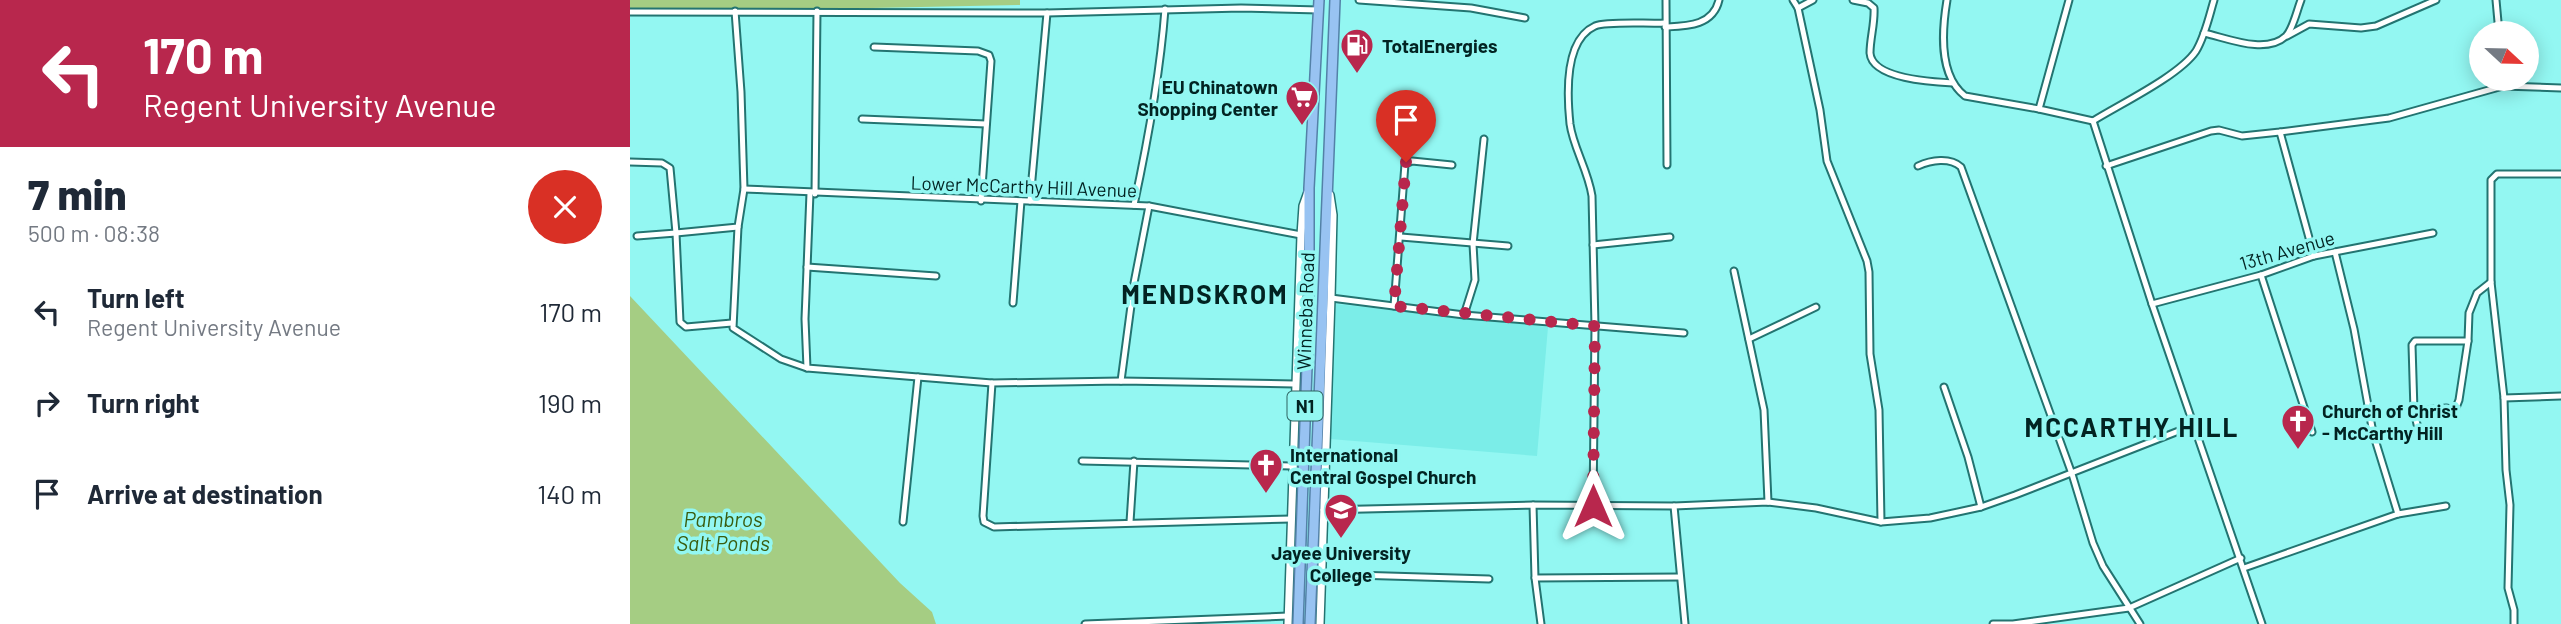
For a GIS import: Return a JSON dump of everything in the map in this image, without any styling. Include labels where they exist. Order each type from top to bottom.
[{"type":"highway","name":"Winneba Road","points":[[1310,624],[1335,0]]},
{"type":"highway","name":"Winneba Road","points":[[1298,624],[1309,309],[1309,188],[1319,5]]},
{"type":"street","points":[[1359,0],[1415,2],[1525,18]]},
{"type":"street","points":[[1458,8],[1459,0]]},
{"type":"street","points":[[1665,0],[1667,165]]},
{"type":"street","points":[[1593,506],[1595,326],[1592,196],[1589,176],[1570,125],[1570,69],[1575,44],[1583,33],[1598,25],[1689,25],[1708,19],[1716,11],[1719,0]]},
{"type":"street","points":[[1793,0],[1798,8],[1820,110],[1827,161],[1869,272],[1870,354],[1879,410],[1881,522]]},
{"type":"street","points":[[1798,8],[1813,0]]},
{"type":"street","points":[[1853,0],[1868,3],[1874,8],[1870,54],[1872,61],[1878,66],[1902,77],[1953,83]]},
{"type":"street","points":[[1947,0],[1943,22],[1945,55],[1953,83],[1965,96],[2093,121],[2182,67],[2196,51],[2214,0]]},
{"type":"street","points":[[2039,109],[2069,0]]},
{"type":"street","points":[[2287,36],[2301,0]]},
{"type":"street","points":[[2204,33],[2263,46],[2309,24],[2361,28],[2376,26],[2436,0]]},
{"type":"street","points":[[2496,0],[2497,21]]},
{"type":"street","points":[[630,12],[1047,13],[1319,5]]},
{"type":"street","points":[[1135,205],[1161,63],[1165,9]]},
{"type":"street","points":[[735,11],[744,189],[738,227],[732,323],[737,332],[781,359],[807,368],[992,383],[1121,381],[1294,384]]},
{"type":"street","points":[[807,368],[805,319],[813,194],[817,11]]},
{"type":"street","points":[[1030,201],[1047,13]]},
{"type":"street","points":[[874,47],[978,51],[989,55],[991,61],[981,201]]},
{"type":"street","points":[[2539,87],[2561,88]]},
{"type":"street","points":[[2106,166],[2211,131],[2219,130],[2242,136],[2389,118],[2485,91]]},
{"type":"street","points":[[862,119],[986,124]]},
{"type":"street","points":[[2093,121],[2152,304],[2245,568],[2262,624]]},
{"type":"street","points":[[2280,132],[2314,256]]},
{"type":"street","points":[[1464,314],[1475,280],[1473,244],[1484,139]]},
{"type":"street","points":[[1918,166],[1950,161],[1961,167],[2073,474],[2093,543],[2103,566],[2140,624]]},
{"type":"street","points":[[630,162],[662,163],[670,168],[680,322],[686,327],[732,323]]},
{"type":"street","points":[[1394,306],[1406,162],[1452,165]]},
{"type":"street","points":[[2514,624],[2514,610],[2508,587],[2510,505],[2504,398],[2491,282],[2491,180],[2497,174],[2561,174]]},
{"type":"street","points":[[1320,624],[1333,215],[1327,184]]},
{"type":"street","points":[[1085,624],[1288,620],[1301,235],[1303,206],[1309,188]]},
{"type":"street","name":"Lower McCarthy Hill Avenue","points":[[744,189],[813,194],[1149,206],[1301,235]]},
{"type":"street","points":[[1013,303],[1021,201]]},
{"type":"street","points":[[1121,381],[1134,283],[1149,206]]},
{"type":"street","points":[[637,236],[738,227]]},
{"type":"street","name":"13th Avenue","points":[[2152,304],[2261,275],[2314,256],[2433,233]]},
{"type":"street","points":[[1401,237],[1508,246]]},
{"type":"street","points":[[1592,245],[1670,237]]},
{"type":"street","points":[[2335,252],[2354,329],[2373,433],[2398,514]]},
{"type":"street","points":[[807,267],[936,276]]},
{"type":"street","points":[[1734,271],[1764,410],[1768,502]]},
{"type":"street","points":[[2261,275],[2312,432]]},
{"type":"street","points":[[2414,411],[2446,408],[2455,410],[2459,400],[2473,298],[2491,282]]},
{"type":"street","points":[[1331,298],[1464,314],[1684,333]]},
{"type":"street","points":[[1749,339],[1816,307]]},
{"type":"street","points":[[2419,433],[2414,411],[2412,345],[2415,341],[2468,341]]},
{"type":"street","points":[[903,522],[918,377]]},
{"type":"street","points":[[992,383],[984,522],[994,527],[1291,519]]},
{"type":"street","points":[[1944,387],[1968,457],[1981,507]]},
{"type":"street","points":[[2504,398],[2561,396]]},
{"type":"street","points":[[1323,510],[1533,505],[1674,506],[1768,502],[1816,508],[1881,522],[1940,517],[1981,507],[2073,474],[2194,425]]},
{"type":"street","points":[[1083,461],[1292,466]]},
{"type":"street","points":[[1130,522],[1134,461]]},
{"type":"street","points":[[1533,505],[1535,578],[1541,624]]},
{"type":"street","points":[[1674,506],[1685,624]]},
{"type":"street","points":[[2245,568],[2398,514],[2446,506]]},
{"type":"street","points":[[1993,624],[2013,624],[2129,608],[2241,558]]},
{"type":"street","points":[[1321,574],[1489,579]]},
{"type":"street","points":[[1535,578],[1680,577]]},
{"type":"shaded area","points":[[1336,304],[1548,327],[1537,456],[1330,439]]},
{"type":"water","points":[[630,0],[1020,0],[1020,5],[630,13]]},
{"type":"water","name":"Pambros Salt Ponds","points":[[630,296],[900,583],[932,612],[936,624],[630,624]]},
{"type":"place","name":"TotalEnergies","points":[[1357,75]]},
{"type":"place","name":"EU Chinatown Shopping Center","points":[[1302,127]]},
{"type":"place","name":"Church of Christ - McCarthy Hill","points":[[2298,451]]},
{"type":"place","name":"International Central Gospel Church","points":[[1266,495]]},
{"type":"place","name":"Jayee University College","points":[[1341,540]]},
{"type":"district","name":"MENDSKROM","points":[[1205,293]]},
{"type":"district","name":"MCCARTHY HILL","points":[[2132,426]]},
{"type":"route","points":[[1406,162],[1394,306],[1595,326],[1593,506]]}]
